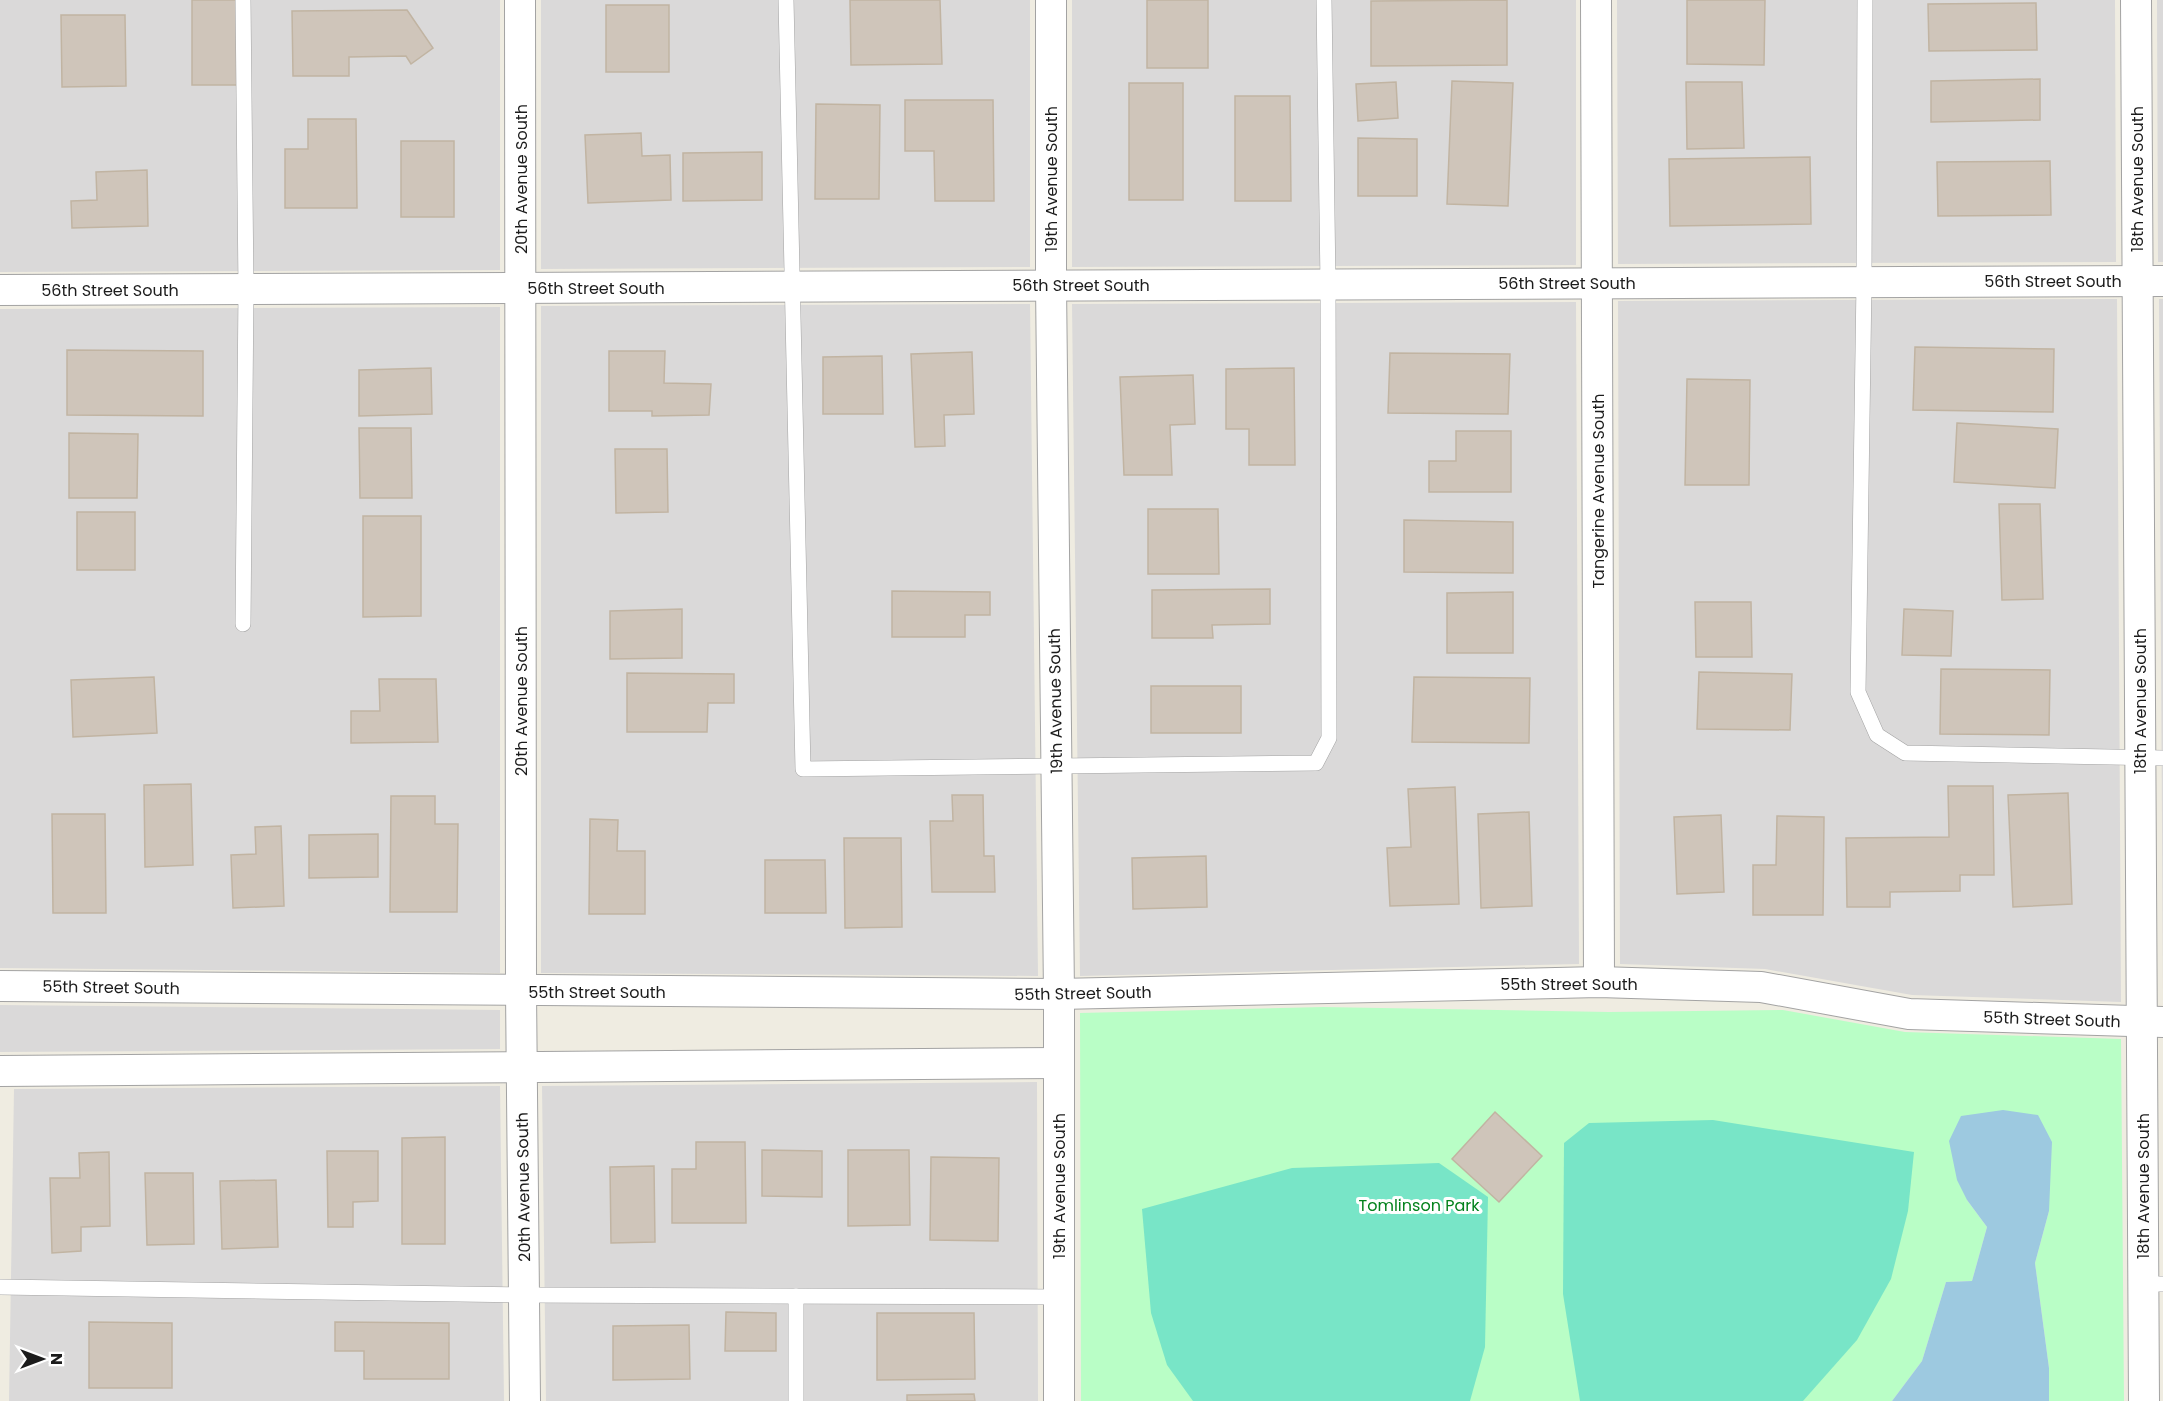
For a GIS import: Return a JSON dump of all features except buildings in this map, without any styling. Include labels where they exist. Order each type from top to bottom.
[{"type":"street","name":"20th Avenue South","points":[[520,0],[521,1067],[525,1401]]},
{"type":"street","name":"19th Avenue South","points":[[1051,0],[1051,285],[1059,994],[1059,1401]]},
{"type":"street","name":"Tangerine Avenue South","points":[[1596,0],[1599,982]]},
{"type":"street","name":"18th Avenue South","points":[[2136,0],[2150,281],[2153,1284],[2144,1401]]},
{"type":"street","name":"56th Street South","points":[[0,290],[2150,281]]},
{"type":"street","name":"55th Street South","points":[[0,986],[1059,994],[1599,982],[1761,987],[1909,1014],[2152,1022]]},
{"type":"street","points":[[0,1071],[1058,1064]]},
{"type":"lane","points":[[243,0],[246,289],[243,624]]},
{"type":"lane","points":[[786,0],[803,769],[1316,763],[1329,738],[1328,284],[1324,0]]},
{"type":"lane","points":[[1864,0],[1864,282],[1858,692],[1877,735],[1905,753],[2152,758]]},
{"type":"lane","points":[[0,1287],[524,1295],[1059,1297]]},
{"type":"lane","points":[[796,1296],[796,1401]]},
{"type":"shaded area","points":[[0,0],[500,0],[500,270],[0,272]]},
{"type":"shaded area","points":[[541,0],[1030,0],[1030,267],[541,269]]},
{"type":"shaded area","points":[[1072,0],[1576,0],[1576,265],[1072,267]]},
{"type":"shaded area","points":[[1617,0],[2115,0],[2116,262],[1618,264]]},
{"type":"shaded area","points":[[2157,0],[2163,0],[2163,262],[2158,262]]},
{"type":"shaded area","points":[[2117,299],[2121,1002],[1912,995],[1765,969],[1620,964],[1618,301]]},
{"type":"shaded area","points":[[2159,299],[2163,299],[2163,1003]]},
{"type":"shaded area","points":[[1576,302],[1579,964],[1080,976],[1072,304]]},
{"type":"shaded area","points":[[1030,304],[1038,976],[541,973],[541,306]]},
{"type":"shaded area","points":[[500,307],[500,973],[0,968],[0,309]]},
{"type":"shaded area","points":[[0,1005],[500,1010],[500,1049],[0,1052]]},
{"type":"shaded area","points":[[1037,1082],[1038,1401],[546,1401],[542,1086]]},
{"type":"shaded area","points":[[500,1086],[504,1401],[9,1401],[14,1089]]},
{"type":"green space","name":"Tomlinson Park","points":[[1323,1007],[1609,1012],[1783,1010],[1905,1032],[2121,1039],[2124,1401],[2049,1401],[2049,1368],[2035,1263],[2049,1211],[1967,1200],[1987,1227],[1972,1281],[1946,1282],[1922,1361],[1892,1401],[1081,1401],[1080,1013]]},
{"type":"green space","points":[[1713,1120],[1914,1152],[1908,1211],[1891,1279],[1857,1340],[1803,1401],[1580,1401],[1563,1294],[1564,1143],[1589,1123]]},
{"type":"green space","points":[[1439,1163],[1488,1197],[1485,1347],[1470,1401],[1193,1401],[1167,1365],[1151,1313],[1142,1209],[1292,1168]]},
{"type":"water","points":[[2003,1110],[2038,1115],[2052,1142],[2049,1211],[2035,1263],[2049,1368],[2049,1401],[1892,1401],[1922,1361],[1946,1282],[1972,1281],[1987,1227],[1967,1200],[1957,1180],[1949,1141],[1961,1116]]}]
